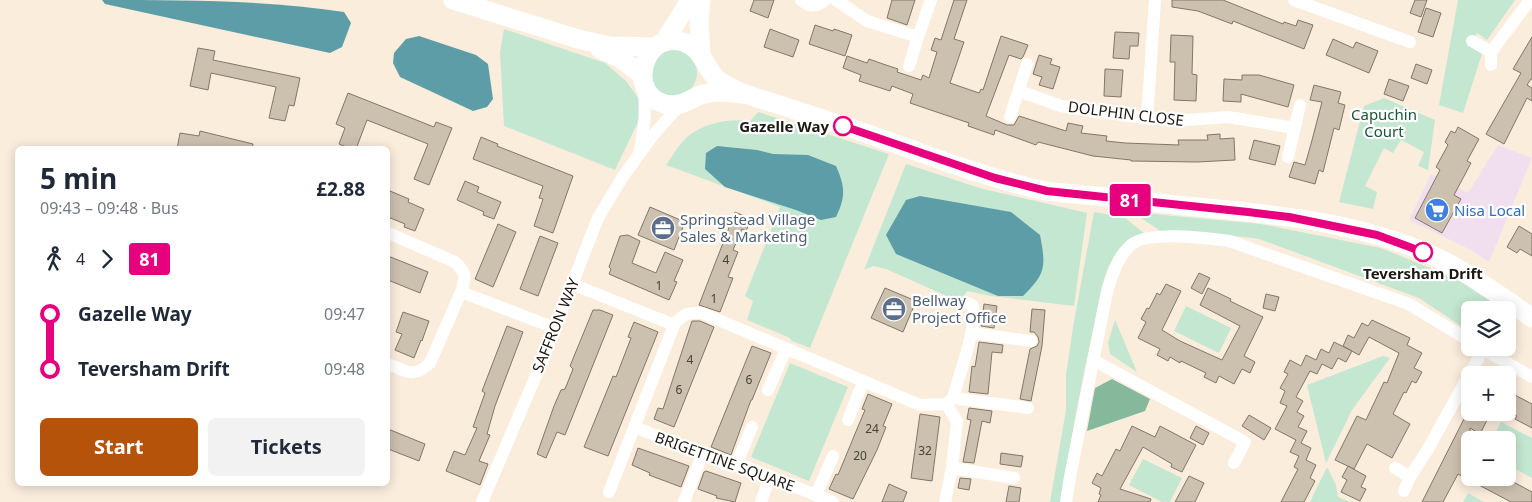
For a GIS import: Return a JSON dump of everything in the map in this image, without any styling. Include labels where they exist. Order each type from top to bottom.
[{"type":"street","points":[[453,0],[578,39],[609,46],[660,45],[680,41],[688,44],[702,57],[719,80],[748,95],[900,144],[995,178],[1047,191],[1289,217],[1377,235],[1446,261],[1501,301]]},
{"type":"street","points":[[640,155],[645,116],[643,80],[645,59],[660,45],[690,0]]},
{"type":"street","points":[[683,104],[700,93],[705,81],[699,23],[701,0]]},
{"type":"street","points":[[801,0],[811,6],[825,0]]},
{"type":"street","points":[[836,0],[867,21],[918,37]]},
{"type":"street","points":[[909,66],[930,0]]},
{"type":"street","points":[[1147,118],[1155,0]]},
{"type":"street","points":[[1294,0],[1410,42]]},
{"type":"street","points":[[1491,65],[1491,52],[1530,0]]},
{"type":"street","points":[[578,39],[621,59],[643,80],[648,92],[663,103],[683,104],[702,94],[716,91],[748,95]]},
{"type":"street","points":[[1472,41],[1491,52]]},
{"type":"street","points":[[1010,117],[1027,64]]},
{"type":"street","name":"DOLPHIN CLOSE","points":[[1019,91],[1061,106],[1097,112],[1174,121],[1228,118],[1295,128]]},
{"type":"street","name":"SAFFRON WAY","points":[[482,502],[555,328],[598,218],[622,178],[653,135],[683,104]]},
{"type":"street","points":[[1288,156],[1300,105]]},
{"type":"street","points":[[390,234],[455,262],[463,270],[466,279],[430,363],[421,371],[411,373],[390,365]]},
{"type":"street","points":[[1066,502],[1107,292],[1116,267],[1123,254],[1132,244],[1144,239],[1162,237],[1200,237],[1229,241],[1409,304],[1461,336]]},
{"type":"street","points":[[572,284],[674,325],[684,314],[690,312],[702,313],[920,406],[950,401],[1028,408]]},
{"type":"street","points":[[462,292],[555,328]]},
{"type":"street","points":[[944,502],[952,468],[957,421],[950,401],[971,333],[974,313],[973,306],[968,303]]},
{"type":"street","points":[[1516,310],[1532,318]]},
{"type":"street","name":"BRIGETTINE SQUARE","points":[[674,325],[635,427],[730,466],[742,465],[833,502]]},
{"type":"street","points":[[971,333],[1031,341]]},
{"type":"street","points":[[768,390],[786,349]]},
{"type":"street","points":[[1404,491],[1410,477],[1428,449],[1479,356]]},
{"type":"street","points":[[1497,356],[1532,377]]},
{"type":"street","points":[[1094,360],[1245,442],[1234,463]]},
{"type":"street","points":[[848,420],[864,382]]},
{"type":"street","points":[[609,492],[635,427]]},
{"type":"street","points":[[736,465],[752,427]]},
{"type":"street","points":[[684,502],[702,455]]},
{"type":"street","points":[[816,495],[832,456]]},
{"type":"street","points":[[952,468],[1014,478]]},
{"type":"street","points":[[1394,468],[1410,477]]},
{"type":"street","points":[[761,502],[770,476]]},
{"type":"shaded area","points":[[1498,145],[1532,158],[1489,262],[1471,250],[1409,220],[1431,174],[1468,193]]},
{"type":"green space","points":[[1458,0],[1515,0],[1487,40],[1477,33],[1470,45],[1482,54],[1463,113],[1439,105]]},
{"type":"green space","points":[[504,29],[605,63],[626,81],[639,99],[638,122],[615,170],[504,126],[500,52]]},
{"type":"green space","points":[[674,50],[687,54],[693,60],[697,73],[693,86],[687,92],[674,96],[661,92],[655,86],[651,73],[655,60],[661,54]]},
{"type":"green space","name":"Capuchin Court","points":[[1384,98],[1435,120],[1428,170],[1418,166],[1424,152],[1401,140],[1393,153],[1384,148],[1365,186],[1377,192],[1373,209],[1339,202],[1364,106]]},
{"type":"green space","points":[[758,112],[889,154],[810,348],[747,320],[753,301],[745,296],[780,207],[666,165],[681,143],[694,132],[709,125],[725,121],[750,121]]},
{"type":"green space","points":[[906,164],[983,189],[1087,213],[1074,306],[991,296],[967,291],[960,302],[886,269],[873,266],[864,270]]},
{"type":"green space","points":[[1094,212],[1124,217],[1145,234],[1129,241],[1121,248],[1114,256],[1105,276],[1080,391],[1061,502],[1050,502],[1066,410],[1066,375],[1073,327]]},
{"type":"green space","points":[[1132,212],[1261,224],[1381,248],[1454,278],[1487,296],[1490,301],[1461,301],[1461,326],[1419,298],[1259,239],[1212,233],[1162,232]]},
{"type":"green space","points":[[1186,306],[1231,328],[1219,353],[1174,331]]},
{"type":"green space","points":[[1115,320],[1137,372],[1110,354],[1108,343]]},
{"type":"green space","points":[[1383,356],[1390,358],[1352,410],[1326,463],[1307,385]]},
{"type":"green space","points":[[790,363],[848,387],[809,481],[751,457]]},
{"type":"green space","points":[[1112,379],[1150,399],[1145,411],[1087,431],[1095,388]]},
{"type":"green space","points":[[1501,422],[1532,438],[1532,478],[1516,469],[1516,431],[1496,431]]},
{"type":"green space","points":[[1143,459],[1182,478],[1170,502],[1162,502],[1129,485]]},
{"type":"green space","points":[[1327,467],[1336,485],[1338,497],[1350,502],[1310,502]]},
{"type":"green space","points":[[1468,493],[1484,502],[1463,502]]},
{"type":"water","points":[[102,0],[284,5],[344,12],[351,23],[342,47],[330,53],[105,4]]},
{"type":"water","points":[[419,36],[476,55],[488,64],[493,99],[487,107],[473,111],[400,77],[393,63],[394,53],[406,39]]},
{"type":"water","points":[[717,146],[757,150],[773,154],[808,155],[836,166],[843,186],[843,197],[836,217],[821,220],[725,187],[705,169],[706,153]]},
{"type":"water","points":[[920,196],[1011,212],[1040,235],[1043,262],[1040,275],[1036,281],[1023,296],[998,296],[896,254],[886,235],[906,200]]},
{"type":"building","points":[[754,0],[774,0],[768,18],[750,11]]},
{"type":"building","points":[[892,0],[915,0],[907,25],[887,18]]},
{"type":"building","points":[[954,0],[967,0],[954,39],[964,42],[950,83],[979,93],[981,89],[983,90],[1001,36],[1028,45],[1021,59],[1009,55],[986,116],[1007,125],[1014,125],[1019,116],[1066,131],[1068,123],[1083,126],[1081,133],[1107,136],[1106,141],[1125,143],[1179,145],[1178,140],[1208,140],[1207,135],[1220,134],[1220,139],[1234,138],[1235,160],[1197,162],[1131,161],[1093,156],[1038,142],[1036,145],[995,130],[994,135],[968,126],[969,123],[910,103],[913,94],[892,86],[890,91],[859,81],[861,75],[843,68],[847,56],[867,63],[869,59],[898,69],[897,72],[921,80],[923,75],[929,78],[937,52],[931,50],[935,38],[941,40]]},
{"type":"building","points":[[1172,0],[1223,0],[1283,24],[1284,22],[1296,26],[1298,20],[1313,25],[1304,49],[1233,21],[1232,24],[1198,11],[1172,7]]},
{"type":"building","points":[[1415,0],[1427,0],[1421,17],[1410,13]]},
{"type":"building","points":[[1426,8],[1441,13],[1433,37],[1418,32]]},
{"type":"building","points":[[815,25],[852,35],[845,56],[809,44]]},
{"type":"building","points":[[770,29],[799,40],[793,57],[764,47]]},
{"type":"building","points":[[1115,32],[1139,33],[1138,46],[1130,46],[1129,59],[1113,58]]},
{"type":"building","points":[[1171,35],[1193,36],[1192,74],[1197,75],[1196,101],[1174,100],[1175,62],[1170,62]]},
{"type":"building","points":[[1532,37],[1532,79],[1527,85],[1532,88],[1532,101],[1527,98],[1504,144],[1486,134],[1521,73],[1513,69]]},
{"type":"building","points":[[1333,39],[1353,48],[1356,42],[1378,51],[1369,73],[1326,55]]},
{"type":"building","points":[[198,48],[215,51],[213,60],[300,78],[294,106],[289,105],[285,121],[269,118],[276,87],[211,73],[208,90],[190,86]]},
{"type":"building","points":[[1039,55],[1052,59],[1050,64],[1060,67],[1053,89],[1039,85],[1042,77],[1033,74]]},
{"type":"building","points":[[1416,64],[1432,70],[1427,84],[1411,78]]},
{"type":"building","points":[[1105,69],[1123,70],[1121,97],[1104,96]]},
{"type":"building","points":[[1242,75],[1259,75],[1294,85],[1288,107],[1241,94],[1241,102],[1223,101],[1224,79],[1242,80]]},
{"type":"building","points":[[1389,79],[1409,86],[1403,101],[1384,94]]},
{"type":"building","points":[[1314,85],[1341,92],[1338,103],[1345,105],[1339,130],[1334,128],[1323,172],[1319,170],[1315,184],[1289,177],[1294,162],[1305,165],[1311,144],[1322,102],[1310,100]]},
{"type":"building","points":[[348,93],[434,127],[436,122],[452,128],[429,185],[414,179],[428,144],[367,120],[357,146],[344,146],[339,144],[345,128],[336,124]]},
{"type":"building","points":[[1458,127],[1479,139],[1467,161],[1471,163],[1454,195],[1461,199],[1442,233],[1415,218],[1440,170],[1436,167],[1448,145],[1445,142],[1451,131],[1455,133]]},
{"type":"building","points":[[200,131],[253,144],[253,146],[178,146],[180,133],[199,136]]},
{"type":"building","points":[[481,137],[498,144],[497,146],[573,176],[553,233],[534,226],[543,199],[539,198],[543,186],[473,159]]},
{"type":"building","points":[[1254,140],[1280,146],[1275,165],[1249,159]]},
{"type":"building","points":[[465,181],[479,187],[477,192],[501,202],[494,219],[483,215],[484,212],[457,200]]},
{"type":"building","points":[[390,191],[409,199],[408,202],[424,209],[415,231],[404,227],[405,224],[390,218]]},
{"type":"building","points":[[650,207],[685,222],[674,250],[638,235]]},
{"type":"building","points":[[735,212],[751,219],[746,231],[742,229],[733,250],[738,252],[728,277],[733,278],[720,312],[699,305]]},
{"type":"building","points":[[498,224],[516,232],[493,287],[475,279]]},
{"type":"building","points":[[1519,226],[1532,234],[1532,256],[1520,249],[1517,253],[1507,247]]},
{"type":"building","points":[[628,235],[640,241],[632,263],[656,273],[665,252],[683,260],[674,281],[677,282],[669,300],[609,274],[611,269],[609,267],[620,236]]},
{"type":"building","points":[[540,236],[558,243],[538,296],[520,289]]},
{"type":"building","points":[[390,257],[428,272],[420,293],[390,281]]},
{"type":"building","points":[[1199,273],[1210,278],[1202,294],[1191,288]]},
{"type":"building","points":[[1166,284],[1181,291],[1162,330],[1180,341],[1222,360],[1240,326],[1200,305],[1208,288],[1263,317],[1244,356],[1255,362],[1250,373],[1242,369],[1234,384],[1219,376],[1216,383],[1204,377],[1206,373],[1181,361],[1180,363],[1170,357],[1168,361],[1157,355],[1160,349],[1138,338],[1146,322],[1141,319],[1147,308],[1149,309],[1157,293],[1160,295]]},
{"type":"building","points":[[885,288],[916,301],[903,332],[871,318]]},
{"type":"building","points":[[1266,294],[1279,297],[1275,311],[1263,308]]},
{"type":"building","points":[[984,304],[997,306],[994,328],[981,326]]},
{"type":"building","points":[[1032,309],[1045,310],[1042,346],[1031,401],[1020,399],[1030,349],[1037,346],[1039,342],[1034,332],[1030,332]]},
{"type":"building","points":[[593,310],[600,310],[613,315],[565,435],[557,432],[546,458],[537,454],[554,406],[561,390],[565,389],[573,369],[570,366]]},
{"type":"building","points":[[403,312],[429,321],[414,358],[395,350],[402,334],[396,332]]},
{"type":"building","points":[[1372,320],[1410,338],[1407,345],[1422,353],[1414,368],[1422,372],[1416,383],[1412,381],[1406,393],[1404,392],[1393,414],[1410,424],[1392,458],[1367,444],[1354,469],[1335,460],[1357,416],[1366,420],[1384,382],[1387,383],[1399,353],[1369,337],[1359,355],[1343,346],[1348,335],[1354,338],[1362,323],[1368,326]]},
{"type":"building","points":[[692,321],[700,321],[714,327],[674,427],[654,419],[658,408],[663,409]]},
{"type":"building","points":[[634,322],[658,332],[608,456],[584,447],[613,376],[616,377],[631,338],[628,337]]},
{"type":"building","points":[[507,326],[523,332],[495,406],[487,434],[490,435],[479,461],[488,464],[480,485],[446,471],[454,451],[465,455],[477,428],[473,427],[485,393],[482,391]]},
{"type":"building","points":[[979,342],[1003,345],[1002,353],[992,352],[988,394],[969,392],[972,366],[975,367]]},
{"type":"building","points":[[1334,342],[1352,351],[1346,362],[1338,358],[1332,369],[1322,364],[1317,374],[1310,371],[1296,397],[1303,401],[1297,412],[1304,416],[1298,427],[1307,431],[1301,443],[1311,448],[1306,460],[1316,465],[1310,478],[1315,481],[1304,502],[1281,502],[1298,469],[1294,467],[1299,456],[1290,452],[1296,440],[1275,429],[1287,406],[1280,403],[1285,391],[1280,388],[1288,374],[1284,372],[1290,360],[1301,366],[1306,355],[1316,360],[1321,349],[1329,353]]},
{"type":"building","points":[[752,346],[771,353],[731,455],[711,447]]},
{"type":"building","points":[[868,394],[892,404],[883,426],[886,427],[877,450],[853,499],[829,489],[836,474],[838,475],[865,410],[862,409]]},
{"type":"building","points":[[1516,396],[1532,404],[1532,428],[1516,420]]},
{"type":"building","points":[[969,408],[992,411],[990,423],[982,421],[974,463],[963,462],[971,420],[967,419]]},
{"type":"building","points":[[920,414],[940,417],[932,481],[911,478]]},
{"type":"building","points":[[1249,415],[1271,428],[1264,440],[1242,426]]},
{"type":"building","points":[[1463,421],[1486,421],[1482,431],[1475,431],[1470,428],[1470,431],[1461,431],[1461,476],[1458,474],[1443,502],[1422,502]]},
{"type":"building","points":[[1132,426],[1155,437],[1160,426],[1196,445],[1182,472],[1171,467],[1172,464],[1143,447],[1120,489],[1151,499],[1150,502],[1098,502],[1101,488],[1092,483],[1097,473],[1102,476],[1116,449],[1120,451]]},
{"type":"building","points":[[1196,426],[1209,433],[1203,445],[1190,438]]},
{"type":"building","points":[[390,430],[425,444],[419,461],[390,450]]},
{"type":"building","points":[[638,448],[689,466],[681,487],[649,475],[650,473],[632,465]]},
{"type":"building","points":[[1001,453],[1023,456],[1021,467],[1000,464]]},
{"type":"building","points":[[1348,466],[1366,476],[1361,487],[1366,489],[1360,501],[1341,492],[1347,480],[1342,477]]},
{"type":"building","points":[[706,471],[741,483],[735,502],[716,498],[717,496],[698,489]]},
{"type":"building","points":[[1189,476],[1204,483],[1195,502],[1175,502]]},
{"type":"building","points":[[960,478],[971,479],[969,490],[958,488]]},
{"type":"building","points":[[1516,483],[1532,492],[1532,502],[1511,502],[1481,486],[1516,486]]},
{"type":"building","points":[[889,484],[907,492],[903,502],[882,502]]},
{"type":"building","points":[[1009,486],[1021,488],[1019,502],[1006,502]]},
{"type":"bus line","name":"81","points":[[843,126],[995,178],[1047,191],[1289,217],[1377,235],[1423,252]]},
{"type":"place","name":"Gazelle Way","points":[[843,126]]},
{"type":"place","name":"Nisa Local","points":[[1437,210]]},
{"type":"place","name":"Springstead Village Sales & Marketing","points":[[663,228]]},
{"type":"place","name":"Teversham Drift","points":[[1423,252]]},
{"type":"place","name":"Bellway Project Office","points":[[894,309]]}]
